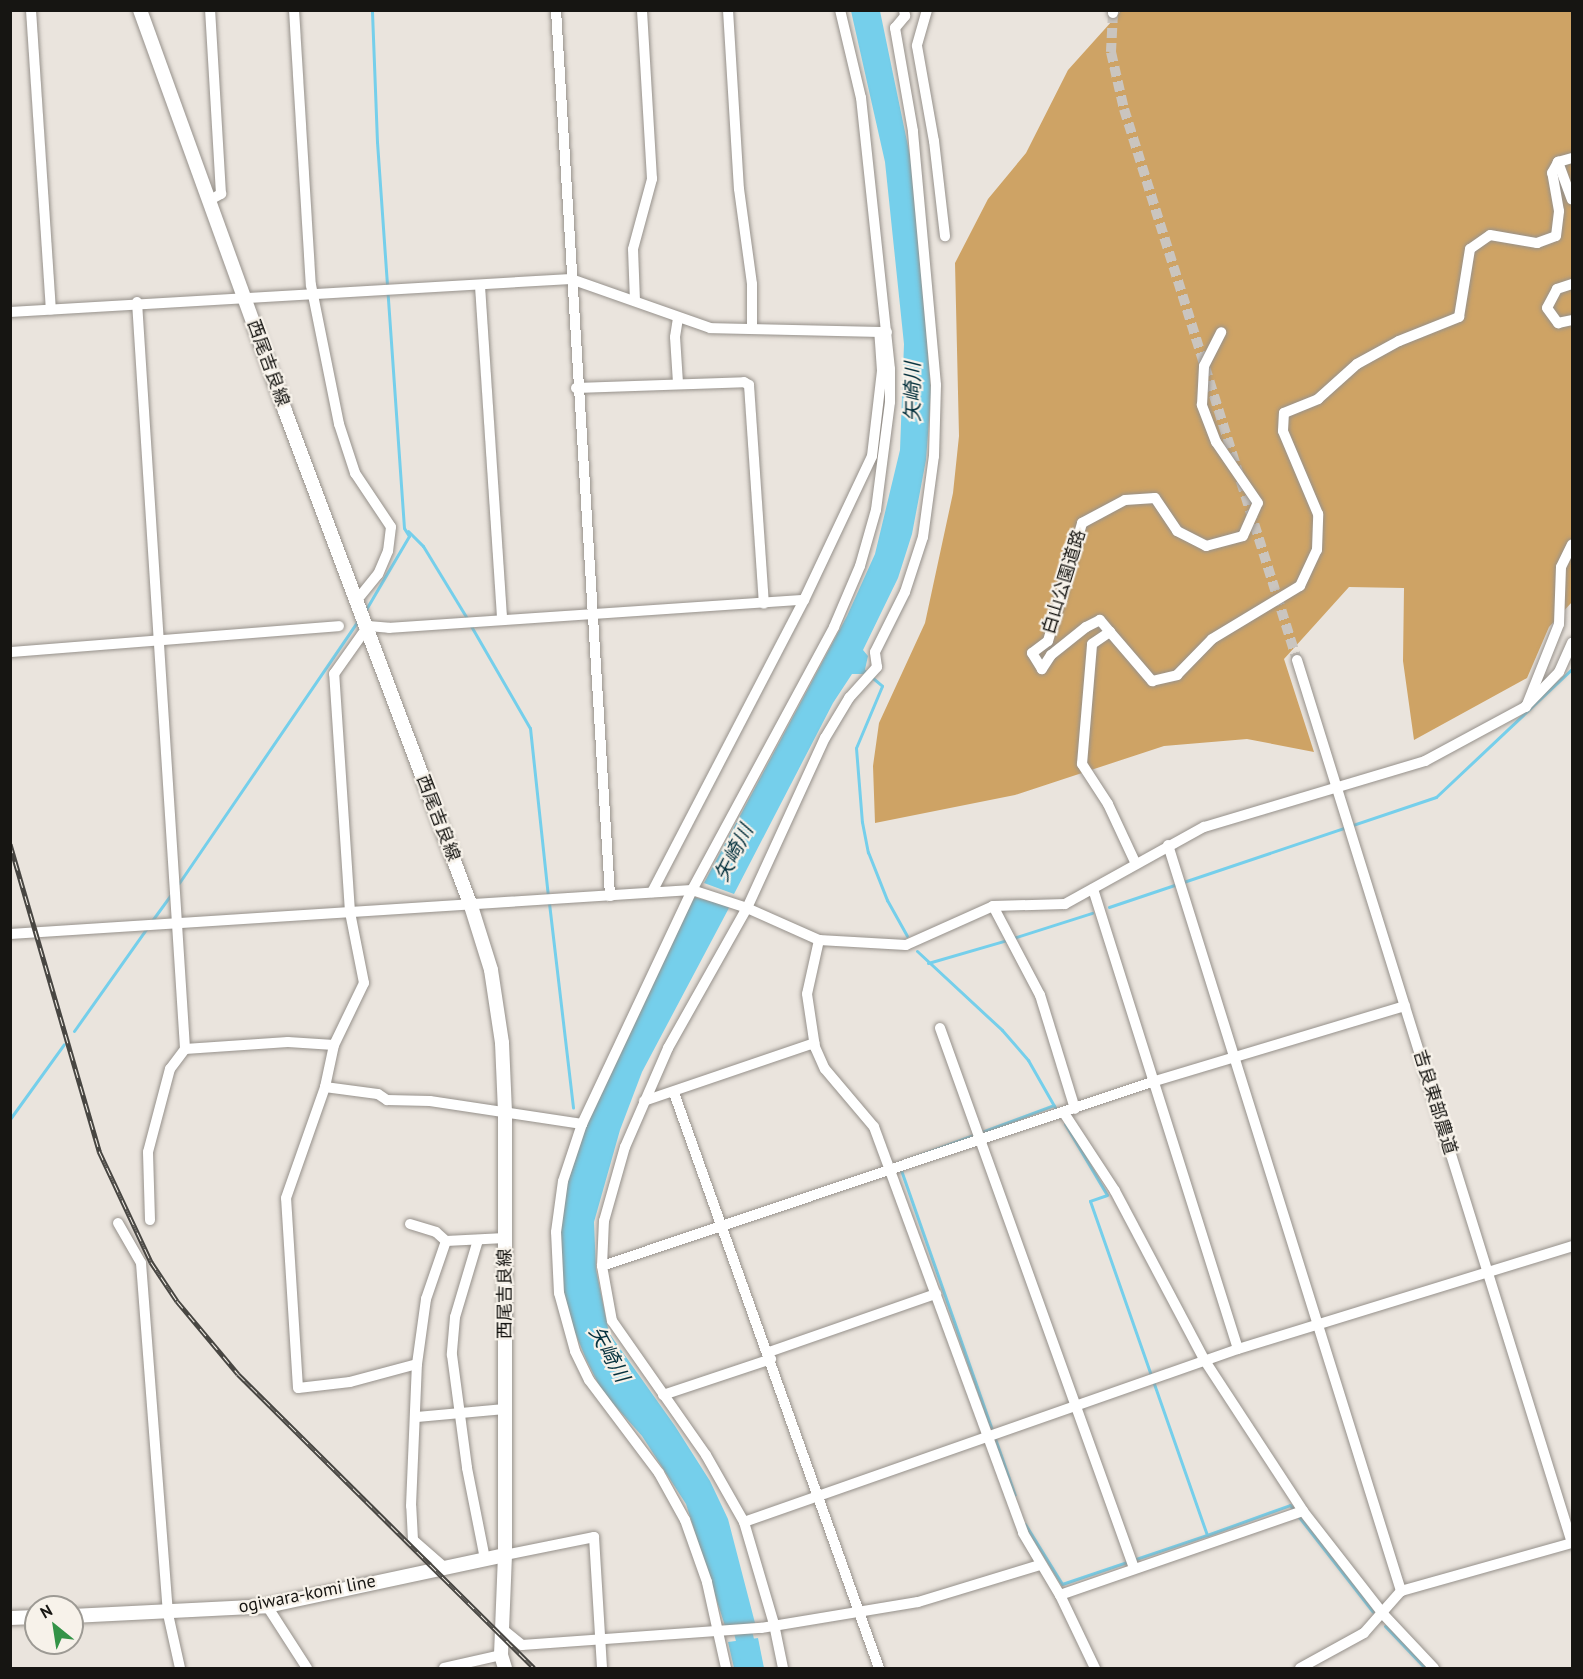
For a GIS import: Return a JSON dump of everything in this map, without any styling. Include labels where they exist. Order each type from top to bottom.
[{"type":"main road","name":"西尾吉良線","points":[[140,10],[471,906],[491,970],[502,1043],[505,1111],[505,1555],[501,1628],[503,1662]]},
{"type":"main road","name":"ogiwara-komi line","points":[[84,1616],[168,1614],[267,1606],[505,1555]]},
{"type":"street","points":[[31,10],[51,309]]},
{"type":"street","points":[[210,10],[221,194],[210,200]]},
{"type":"street","points":[[294,10],[315,295],[339,424],[356,473],[391,527],[388,550],[378,574],[359,602]]},
{"type":"street","points":[[556,10],[576,388],[610,896]]},
{"type":"street","points":[[635,300],[633,249],[652,179],[642,10]]},
{"type":"street","points":[[728,10],[740,189],[752,284],[752,328]]},
{"type":"street","points":[[726,1668],[723,1632],[685,1520],[659,1473],[589,1380],[565,1322],[556,1273],[556,1232],[563,1181],[582,1124],[698,891],[834,627],[860,566],[882,477],[890,402],[861,98],[840,10]]},
{"type":"street","points":[[783,1668],[774,1624],[744,1522],[706,1455],[612,1321],[602,1266],[604,1221],[625,1147],[668,1048],[747,908],[825,738],[849,698],[877,667],[874,652],[905,592],[923,537],[934,456],[936,385],[913,131],[895,28],[905,16],[904,10]]},
{"type":"street","points":[[927,10],[917,46],[934,141],[945,236]]},
{"type":"street","points":[[1135,862],[1108,804],[1082,764],[1092,644],[1110,632],[1152,681],[1177,675],[1212,639],[1300,586],[1317,550],[1318,514],[1283,431],[1284,413],[1318,399],[1357,364],[1388,347],[1459,317],[1470,249],[1490,235],[1537,243],[1556,236],[1559,211],[1552,173],[1558,162],[1572,158]]},
{"type":"street","points":[[1558,162],[1572,200]]},
{"type":"street","points":[[10,312],[136,302],[315,295],[571,279],[710,328],[883,332]]},
{"type":"street","points":[[1572,284],[1557,289],[1547,308],[1558,323],[1572,320]]},
{"type":"street","points":[[480,286],[502,619]]},
{"type":"street","points":[[136,302],[178,907],[172,924],[185,1049],[170,1069],[148,1152],[150,1220]]},
{"type":"street","points":[[678,318],[675,337],[678,383]]},
{"type":"street","points":[[652,892],[804,600],[872,456],[882,371],[883,332]]},
{"type":"street","name":"白山公園道路","points":[[1110,632],[1100,620],[1086,627],[1051,656],[1042,669],[1032,653],[1048,641],[1082,523],[1125,500],[1155,498],[1177,531],[1206,546],[1244,536],[1258,503],[1216,442],[1202,405],[1204,366],[1221,332]]},
{"type":"street","points":[[576,388],[678,383],[744,382],[749,385],[764,603]]},
{"type":"street","points":[[1526,707],[1559,624],[1561,567],[1572,544]]},
{"type":"street","points":[[417,1364],[350,1382],[298,1388],[286,1198],[325,1087],[334,1045],[364,983],[350,912],[334,674],[368,626],[389,628],[804,600]]},
{"type":"street","points":[[10,652],[159,643],[339,626]]},
{"type":"street","points":[[10,934],[471,906],[652,892],[698,891],[747,908],[819,940],[906,945],[993,906],[1052,907],[1093,889],[1135,862],[1168,845],[1231,817],[1339,788],[1425,761],[1526,707],[1559,672],[1572,644]]},
{"type":"street","name":"吉良東部農道","points":[[1297,660],[1339,788],[1572,1543]]},
{"type":"street","points":[[1168,845],[1237,1056],[1401,1591]]},
{"type":"street","points":[[1093,889],[1238,1349]]},
{"type":"street","points":[[993,906],[1040,995],[1070,1111],[1205,1361],[1303,1511],[1384,1615],[1434,1668]]},
{"type":"street","points":[[819,940],[807,994],[814,1043],[825,1069],[874,1128],[892,1170],[1023,1533],[1040,1565],[1060,1595],[1095,1668]]},
{"type":"street","points":[[602,1266],[722,1224],[892,1170],[978,1139],[1237,1056],[1405,1006]]},
{"type":"street","points":[[940,1028],[1134,1568]]},
{"type":"street","points":[[185,1049],[288,1042],[334,1045]]},
{"type":"street","points":[[644,1101],[674,1093],[814,1043]]},
{"type":"street","points":[[325,1087],[378,1094],[387,1100],[505,1111],[582,1124]]},
{"type":"street","points":[[674,1093],[770,1356],[879,1668]]},
{"type":"street","points":[[118,1223],[141,1263],[168,1614],[180,1668]]},
{"type":"street","points":[[410,1224],[436,1232],[446,1241],[505,1238]]},
{"type":"street","points":[[478,1240],[455,1317],[452,1355],[459,1414],[485,1559]]},
{"type":"street","points":[[444,1567],[414,1540],[411,1506],[417,1417],[417,1364],[426,1299],[446,1241]]},
{"type":"street","points":[[744,1522],[1075,1408],[1238,1349],[1572,1246]]},
{"type":"street","points":[[663,1395],[936,1294]]},
{"type":"street","points":[[417,1417],[505,1409]]},
{"type":"street","points":[[1060,1595],[1303,1511]]},
{"type":"street","points":[[505,1555],[594,1537],[602,1668]]},
{"type":"street","points":[[1300,1668],[1364,1634],[1384,1615],[1401,1591],[1572,1543]]},
{"type":"street","points":[[501,1628],[522,1645],[761,1628],[774,1624],[918,1602],[1040,1565]]},
{"type":"street","points":[[267,1606],[307,1668]]},
{"type":"street","points":[[444,1668],[503,1662]]},
{"type":"shaded area","points":[[1121,11],[1572,11],[1572,602],[1549,627],[1527,678],[1414,740],[1403,661],[1404,588],[1349,587],[1284,659],[1314,752],[1247,739],[1164,746],[1015,795],[875,823],[873,766],[879,723],[925,623],[953,493],[959,436],[955,263],[988,199],[1026,153],[1068,70]]},
{"type":"water","points":[[851,11],[880,11],[915,180],[931,394],[926,460],[912,534],[898,578],[863,650],[868,656],[864,674],[852,674],[833,703],[734,894],[704,883],[847,616],[875,554],[900,450],[904,344],[885,162]]},
{"type":"water","points":[[693,897],[730,906],[642,1072],[620,1130],[594,1222],[596,1270],[609,1333],[675,1426],[710,1481],[728,1519],[755,1623],[725,1626],[686,1504],[642,1436],[602,1391],[586,1359],[565,1308],[559,1256],[562,1206],[569,1172],[595,1103]]},
{"type":"water","points":[[758,1638],[764,1668],[734,1668],[728,1642]]},
{"type":"waterway","points":[[365,611],[409,536],[404,528],[377,142],[372,10]]},
{"type":"waterway","points":[[408,531],[423,546],[468,620]]},
{"type":"waterway","points":[[179,883],[358,621]]},
{"type":"waterway","points":[[471,626],[530,728],[548,896]]},
{"type":"waterway","points":[[862,669],[882,686],[856,748],[862,822],[868,852],[887,900],[907,936]]},
{"type":"waterway","points":[[1109,907],[1436,797],[1572,669]]},
{"type":"waterway","points":[[151,922],[172,893]]},
{"type":"waterway","points":[[549,903],[573,1108]]},
{"type":"waterway","points":[[1013,938],[1092,913]]},
{"type":"waterway","points":[[74,1031],[147,928]]},
{"type":"waterway","points":[[928,963],[1007,940]]},
{"type":"waterway","points":[[917,951],[1002,1030],[1028,1060],[1057,1111]]},
{"type":"waterway","points":[[10,1119],[64,1044]]},
{"type":"waterway","points":[[898,1163],[1054,1105]]},
{"type":"waterway","points":[[1065,1124],[1107,1195],[1090,1201],[1207,1535],[1290,1505],[1295,1511]]},
{"type":"waterway","points":[[901,1170],[1015,1495]]},
{"type":"waterway","points":[[1299,1517],[1373,1612]]},
{"type":"waterway","points":[[1025,1524],[1062,1584],[1207,1535]]},
{"type":"waterway","name":"矢崎川","points":[[738,1612],[752,1668]]},
{"type":"waterway","points":[[1385,1626],[1425,1668]]},
{"type":"tunnel","points":[[1113,13],[1111,52],[1124,109],[1297,660]]},
{"type":"railway","points":[[10,844],[99,1151],[151,1262],[177,1301],[238,1374],[534,1668]]}]
